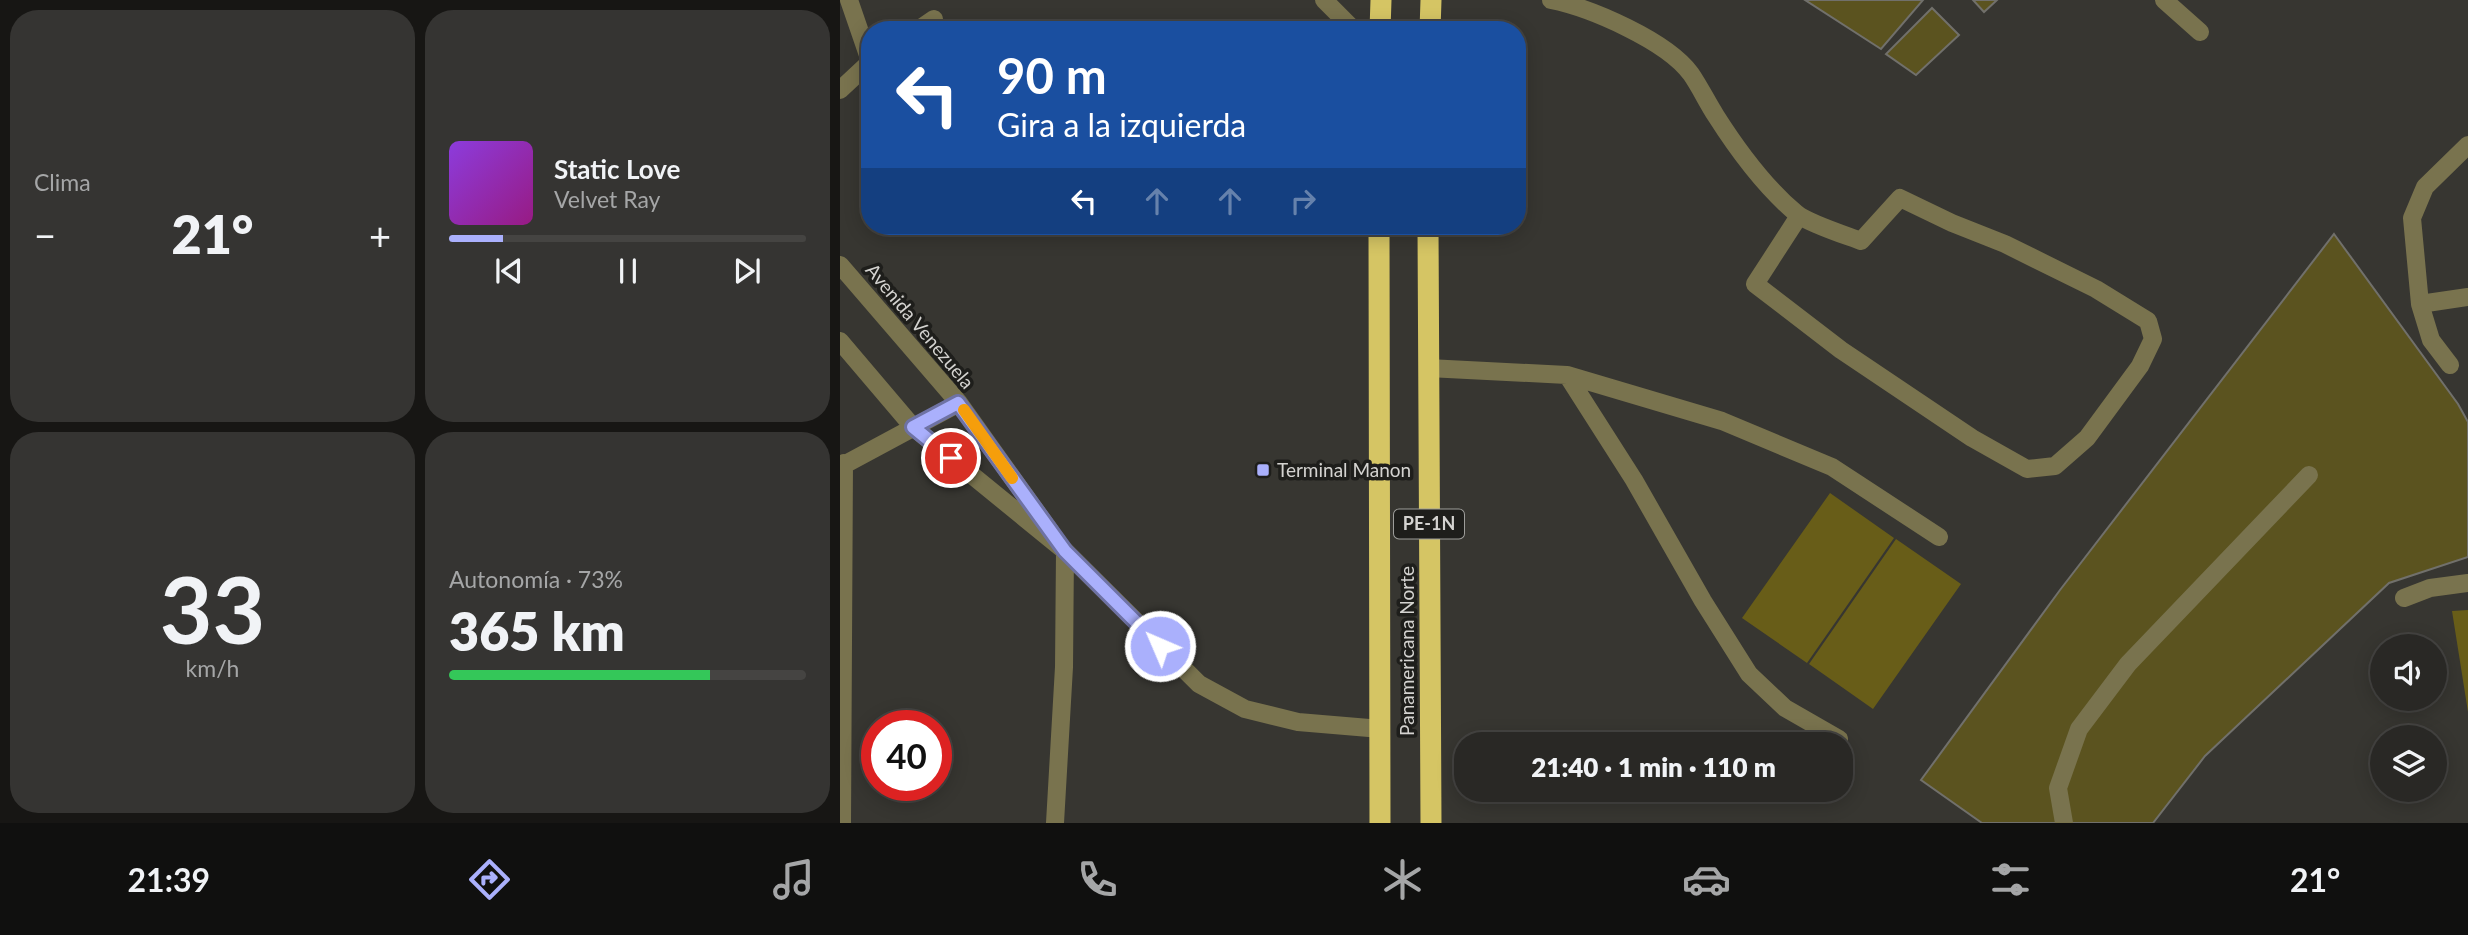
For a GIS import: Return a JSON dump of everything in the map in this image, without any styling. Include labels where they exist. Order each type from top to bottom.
[{"type":"highway","points":[[1380,21],[1381,0]]},
{"type":"highway","points":[[1430,21],[1431,0]]},
{"type":"highway","name":"Panamericana Norte","points":[[1379,235],[1380,823]]},
{"type":"highway","name":"Panamericana Norte","points":[[1428,235],[1431,823]]},
{"type":"street","points":[[849,0],[861,35]]},
{"type":"street","points":[[1324,0],[1345,21]]},
{"type":"street","points":[[1552,0],[1572,4],[1606,19],[1647,39],[1671,55],[1690,74],[1742,157],[1799,216],[1861,241],[1900,198],[2005,244],[2096,289],[2148,321],[2153,339],[2140,366],[2087,438],[2055,466],[2027,469],[1972,438],[1841,350],[1755,284],[1799,216]]},
{"type":"street","points":[[2164,0],[2200,32]]},
{"type":"street","points":[[840,90],[861,70]]},
{"type":"street","points":[[2450,365],[2431,340],[2420,304],[2412,219],[2425,187],[2468,145]]},
{"type":"street","name":"Avenida Venezuela","points":[[840,265],[958,403],[1065,551]]},
{"type":"street","points":[[2420,304],[2468,297]]},
{"type":"street","name":"Avenida Venezuela","points":[[840,341],[913,427],[1065,551],[1199,684],[1245,709],[1298,722],[1381,729]]},
{"type":"street","points":[[1428,368],[1567,375],[1722,421],[1832,467],[1939,537]]},
{"type":"street","points":[[1567,375],[1634,480],[1703,601],[1749,674],[1785,708],[1827,732]]},
{"type":"street","points":[[842,823],[842,465],[958,403]]},
{"type":"street","points":[[2064,823],[2058,788],[2079,729],[2128,664],[2309,475]]},
{"type":"street","points":[[1055,823],[1064,667],[1065,551]]},
{"type":"street","points":[[2404,598],[2430,588],[2468,583]]},
{"type":"shaded area","points":[[1830,493],[1894,538],[1807,663],[1742,618]]},
{"type":"shaded area","points":[[1896,539],[1961,584],[1873,709],[1809,664]]},
{"type":"shaded area","points":[[2468,610],[2468,712],[2452,611]]},
{"type":"building","points":[[1805,0],[1923,0],[1881,49]]},
{"type":"building","points":[[1973,0],[1997,0],[1984,12]]},
{"type":"building","points":[[1932,8],[1959,35],[1916,75],[1886,54]]},
{"type":"building","points":[[2334,234],[2458,404],[2468,422],[2468,557],[2389,583],[2205,756],[2153,823],[1982,823],[1921,780],[2060,590]]},
{"type":"slow traffic","points":[[964,410],[1012,478]]},
{"type":"place","name":"Terminal Manon","points":[[1263,470]]},
{"type":"route","points":[[951,458],[913,427],[958,403],[1065,551],[1160,646]]}]
